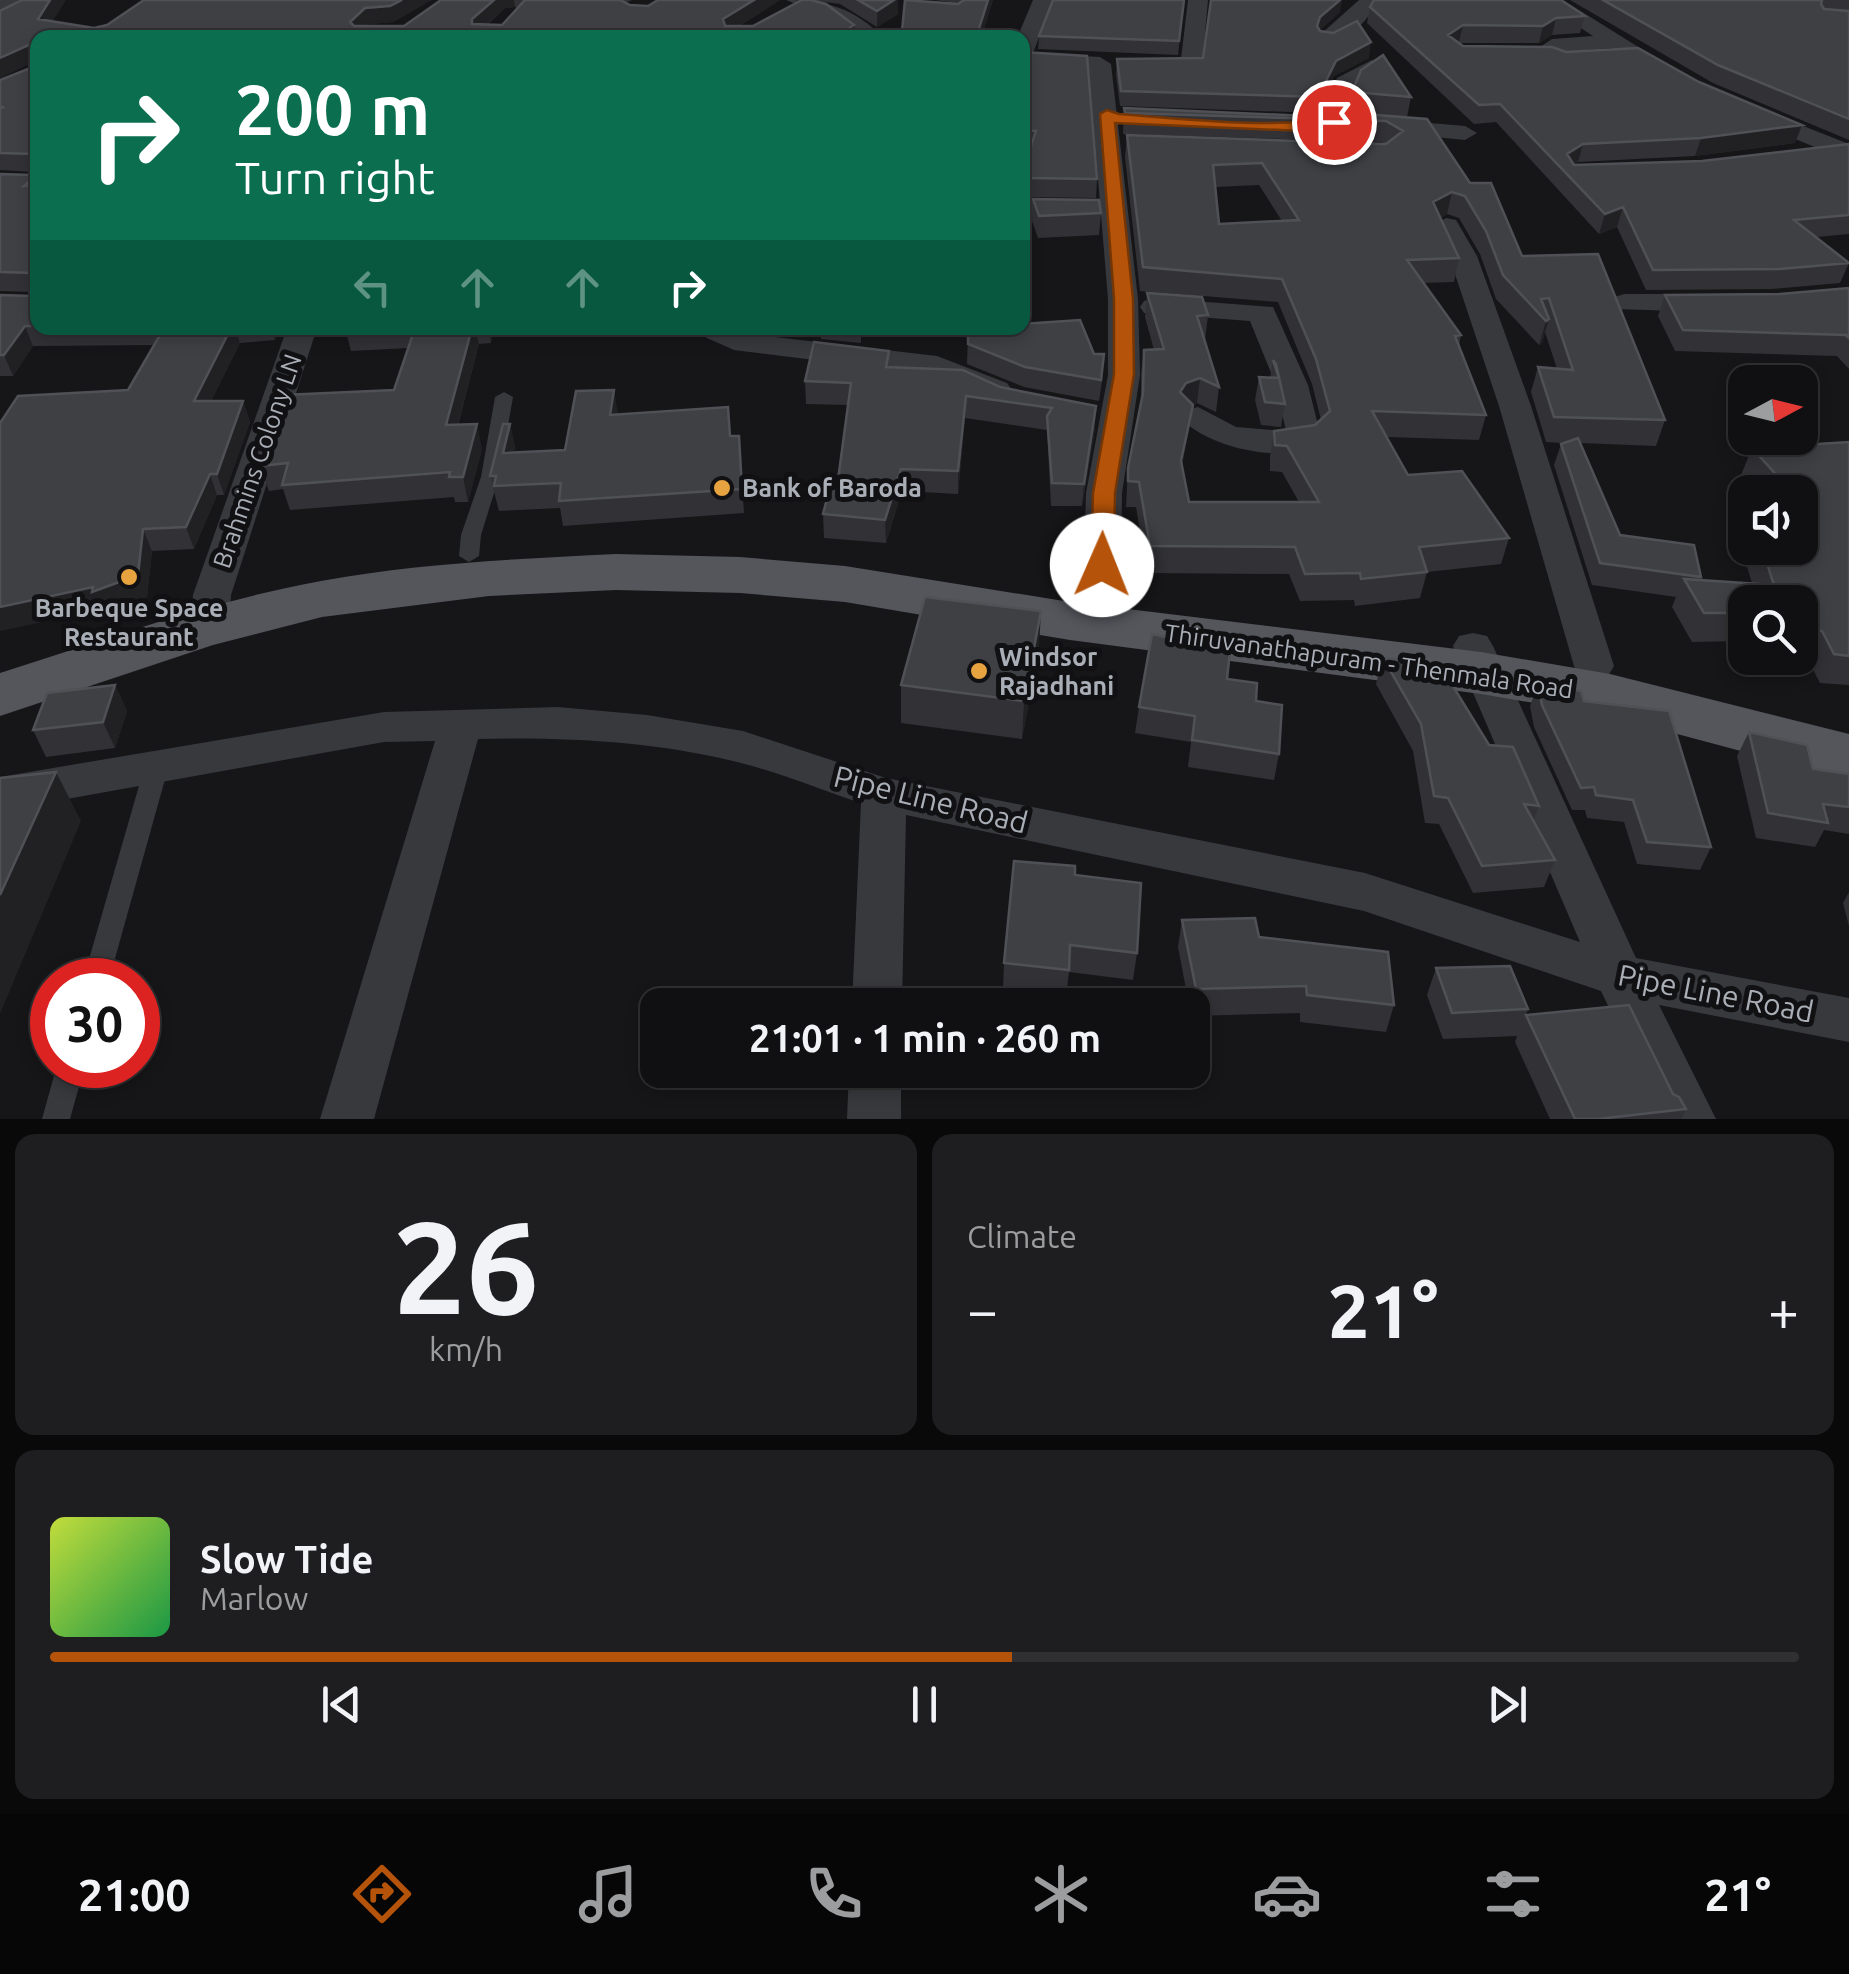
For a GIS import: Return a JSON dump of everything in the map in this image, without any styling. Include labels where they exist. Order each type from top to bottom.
[{"type":"main road","points":[[0,660],[137,615],[211,611],[395,562],[659,546],[800,551],[1098,613]]},
{"type":"main road","name":"Thiruvanathapuram - Thenmala Road","points":[[0,695],[211,611],[489,578],[616,572],[740,575],[1098,613],[1477,660],[1849,757]]},
{"type":"main road","points":[[1477,660],[1594,666],[1849,726]]},
{"type":"street","points":[[0,6],[8,0]]},
{"type":"street","points":[[834,12],[863,0]]},
{"type":"street","points":[[1030,35],[1043,0]]},
{"type":"street","points":[[1030,57],[1100,64],[1191,66],[1198,0]]},
{"type":"street","points":[[1329,39],[1363,11],[1369,0]]},
{"type":"street","points":[[1548,0],[1626,53],[1687,83]]},
{"type":"street","points":[[795,4],[834,12],[860,30]]},
{"type":"street","points":[[1476,54],[1548,54],[1552,46],[1626,53]]},
{"type":"street","points":[[1098,613],[1104,416],[1124,374],[1124,299],[1115,210],[1120,117],[1100,64]]},
{"type":"street","points":[[1372,67],[1349,74],[1336,92],[1336,108],[1316,125],[1465,133]]},
{"type":"street","points":[[1733,104],[1843,152]]},
{"type":"street","points":[[1800,156],[1843,152]]},
{"type":"street","points":[[1030,209],[1115,210]]},
{"type":"street","points":[[1446,226],[1463,256],[1516,406],[1594,666]]},
{"type":"street","points":[[1124,299],[1149,307],[1262,312],[1292,385],[1304,437],[1294,442],[1228,437],[1198,417]]},
{"type":"street","points":[[1624,303],[1734,303]]},
{"type":"street","name":"Brahmins Colony LN","points":[[211,611],[300,335]]},
{"type":"street","points":[[722,335],[734,341],[937,366],[1028,402]]},
{"type":"street","points":[[1477,660],[1689,1119]]},
{"type":"street","name":"Pipe Line Road","points":[[0,794],[384,727],[558,722],[647,730],[743,748],[884,794],[1365,892],[1620,976],[1849,1020]]},
{"type":"street","points":[[347,1119],[461,724]]},
{"type":"street","points":[[878,988],[884,794]]},
{"type":"street","points":[[874,1119],[875,1088]]},
{"type":"lane","points":[[468,556],[490,477],[504,397]]},
{"type":"lane","points":[[102,958],[157,766]]},
{"type":"lane","points":[[56,1119],[65,1088]]},
{"type":"building","points":[[22,0],[50,0],[38,19],[94,28],[107,25],[144,0],[402,0],[390,6],[365,8],[350,22],[354,26],[404,26],[441,0],[494,0],[472,19],[472,24],[502,25],[525,0],[620,0],[648,6],[658,0],[754,0],[723,19],[725,26],[753,26],[802,0],[811,0],[826,4],[854,25],[846,30],[30,30],[30,44],[0,58],[0,11]]},
{"type":"building","points":[[858,0],[894,0],[877,11]]},
{"type":"building","points":[[905,0],[958,4],[964,0],[988,0],[979,30],[902,30]]},
{"type":"building","points":[[1053,0],[1184,0],[1179,41],[1039,36]]},
{"type":"building","points":[[1211,0],[1340,0],[1320,17],[1320,31],[1333,33],[1357,21],[1371,42],[1336,61],[1318,97],[1121,91],[1117,59],[1203,58]]},
{"type":"building","points":[[1374,0],[1561,0],[1585,16],[1556,18],[1543,26],[1463,25],[1448,35],[1463,46],[1552,47],[1566,52],[1638,48],[1699,82],[1802,125],[1701,138],[1583,144],[1567,154],[1574,165],[1702,161],[1849,144],[1849,215],[1794,220],[1849,263],[1780,269],[1653,270],[1623,207],[1605,214],[1500,104],[1479,105],[1370,7]]},
{"type":"building","points":[[1603,0],[1822,0],[1824,9],[1849,11],[1849,119],[1718,65]]},
{"type":"building","points":[[1030,52],[1087,56],[1097,179],[1030,178],[1030,149],[1036,131],[1030,131]]},
{"type":"building","points":[[1383,55],[1411,97],[1352,92],[1361,70]]},
{"type":"building","points":[[30,68],[30,154],[0,153],[0,109],[4,107],[0,107],[0,80]]},
{"type":"building","points":[[1124,108],[1308,116],[1338,112],[1427,119],[1470,183],[1491,183],[1522,256],[1598,254],[1665,420],[1554,417],[1538,367],[1573,370],[1549,298],[1541,299],[1549,319],[1546,321],[1503,275],[1486,231],[1465,196],[1452,192],[1433,202],[1459,258],[1407,260],[1461,335],[1455,336],[1486,415],[1372,411],[1408,475],[1462,471],[1509,538],[1419,547],[1427,572],[1361,579],[1360,573],[1305,574],[1295,547],[1150,546],[1139,482],[1128,481],[1143,393],[1144,350],[1164,349],[1147,293],[1202,297],[1208,315],[1197,316],[1219,387],[1200,378],[1186,383],[1180,392],[1193,405],[1181,461],[1189,502],[1319,502],[1287,446],[1275,445],[1274,431],[1315,425],[1330,411],[1316,359],[1282,279],[1143,267],[1127,135],[1386,144],[1403,131],[1386,121],[1125,113]],"holes":[[[1262,163],[1299,220],[1219,224],[1213,165]]]},
{"type":"building","points":[[0,174],[30,175],[24,186],[30,186],[30,273],[0,272]]},
{"type":"building","points":[[1033,199],[1099,200],[1101,213],[1039,216]]},
{"type":"building","points":[[1849,288],[1849,338],[1683,330],[1665,295],[1780,294]]},
{"type":"building","points":[[0,295],[30,296],[30,326],[25,326],[4,355],[0,355]]},
{"type":"building","points":[[1080,320],[1094,354],[1104,354],[1101,380],[1025,367],[968,344],[968,335],[1030,335],[1030,323]]},
{"type":"building","points":[[160,335],[227,335],[194,401],[243,401],[217,474],[210,474],[186,527],[143,529],[138,575],[92,592],[93,587],[0,607],[0,423],[18,396],[128,390]]},
{"type":"building","points":[[413,335],[470,335],[446,425],[477,424],[463,477],[449,477],[450,472],[282,485],[288,463],[260,466],[284,395],[394,390]]},
{"type":"building","points":[[814,342],[889,351],[886,367],[963,370],[1000,387],[1096,406],[1084,484],[1052,483],[1047,416],[1052,408],[966,396],[958,471],[901,469],[885,520],[823,514],[832,480],[838,480],[851,383],[805,381]]},
{"type":"building","points":[[1273,360],[1276,364],[1285,404],[1265,402],[1259,377],[1279,378]]},
{"type":"building","points":[[614,390],[610,415],[728,407],[730,436],[739,436],[742,489],[559,501],[561,483],[494,486],[496,476],[490,476],[503,424],[510,424],[503,453],[565,450],[576,391]]},
{"type":"building","points":[[1578,438],[1620,535],[1694,545],[1701,577],[1600,563],[1561,444]]},
{"type":"building","points":[[1849,442],[1849,656],[1834,654],[1822,631],[1818,631],[1818,585],[1774,585],[1768,565],[1818,565],[1818,475],[1777,475],[1758,455],[1818,455],[1818,444]]},
{"type":"building","points":[[1684,579],[1774,585],[1728,585],[1728,613],[1704,613]]},
{"type":"building","points":[[925,597],[1041,611],[1024,701],[901,685]]},
{"type":"building","points":[[1152,634],[1230,651],[1227,679],[1257,683],[1256,701],[1282,705],[1279,754],[1192,740],[1195,716],[1139,707]]},
{"type":"building","points":[[1383,658],[1440,665],[1489,745],[1513,747],[1539,806],[1524,804],[1555,860],[1482,866],[1448,798],[1434,796],[1421,724]]},
{"type":"building","points":[[1538,684],[1581,691],[1584,701],[1669,711],[1711,847],[1647,842],[1633,800],[1596,795],[1594,787],[1581,788],[1542,705]]},
{"type":"building","points":[[115,685],[103,722],[33,730],[47,693]]},
{"type":"building","points":[[1749,732],[1807,745],[1813,769],[1849,774],[1849,807],[1823,804],[1828,823],[1768,813]]},
{"type":"building","points":[[56,772],[0,895],[0,778]]},
{"type":"building","points":[[1014,861],[1075,866],[1075,875],[1141,883],[1137,953],[1070,945],[1069,970],[1004,963]]},
{"type":"building","points":[[1255,918],[1259,937],[1388,952],[1394,1005],[1307,995],[1306,986],[1196,988],[1182,920]]},
{"type":"building","points":[[1510,966],[1528,1009],[1452,1013],[1436,968]]},
{"type":"building","points":[[1629,1005],[1673,1094],[1686,1109],[1575,1119],[1526,1015]]},
{"type":"place","name":"Bank of Baroda","points":[[722,488]]},
{"type":"place","name":"Barbeque Space Restaurant","points":[[129,577]]},
{"type":"place","name":"Windsor Rajadhani","points":[[979,671]]},
{"type":"route","points":[[1102,565],[1104,493],[1120,418],[1124,374],[1124,299],[1107,114],[1116,118],[1215,124],[1304,127],[1334,122]]}]
